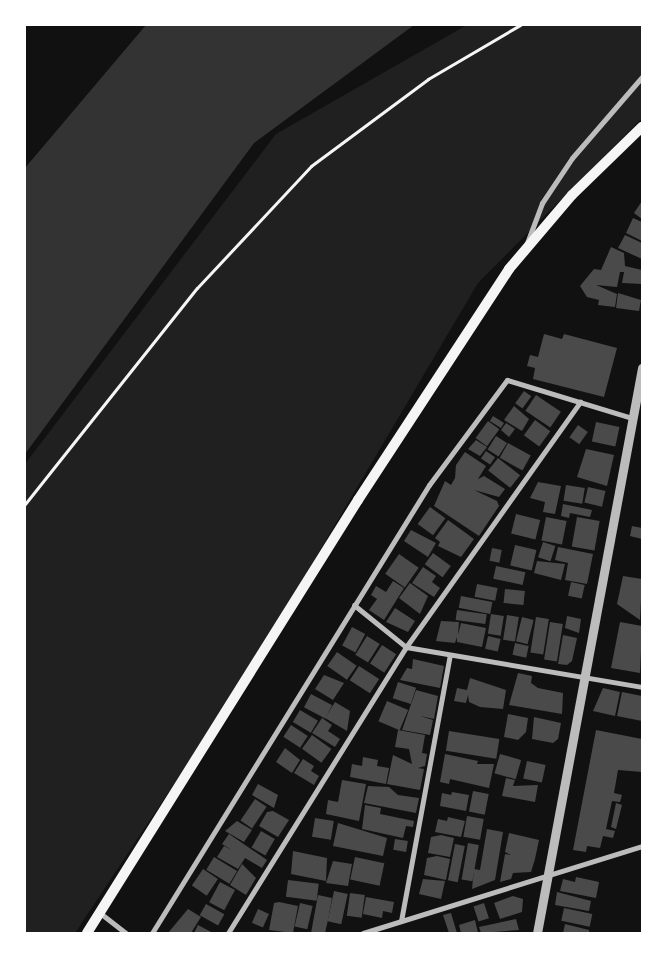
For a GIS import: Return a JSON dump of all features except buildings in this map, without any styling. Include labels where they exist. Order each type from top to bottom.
[{"type":"main road","points":[[87,933],[358,500],[524,252],[572,195],[642,127]]},
{"type":"street","points":[[524,252],[542,203],[572,158],[642,77]]},
{"type":"street","points":[[537,933],[583,677],[642,370]]},
{"type":"street","points":[[152,933],[429,485],[507,380],[632,418]]},
{"type":"street","points":[[228,933],[406,647],[580,402]]},
{"type":"street","points":[[354,605],[406,647],[642,687]]},
{"type":"street","points":[[401,921],[450,655]]},
{"type":"street","points":[[364,933],[642,846]]},
{"type":"street","points":[[100,913],[126,933]]},
{"type":"path","points":[[25,504],[197,288],[311,166],[428,79],[520,25]]},
{"type":"shaded area","points":[[146,25],[414,25],[254,143],[25,454],[25,168]]},
{"type":"shaded area","points":[[467,25],[642,25],[642,118],[478,283],[245,677],[75,933],[25,933],[25,464],[276,134]]}]
